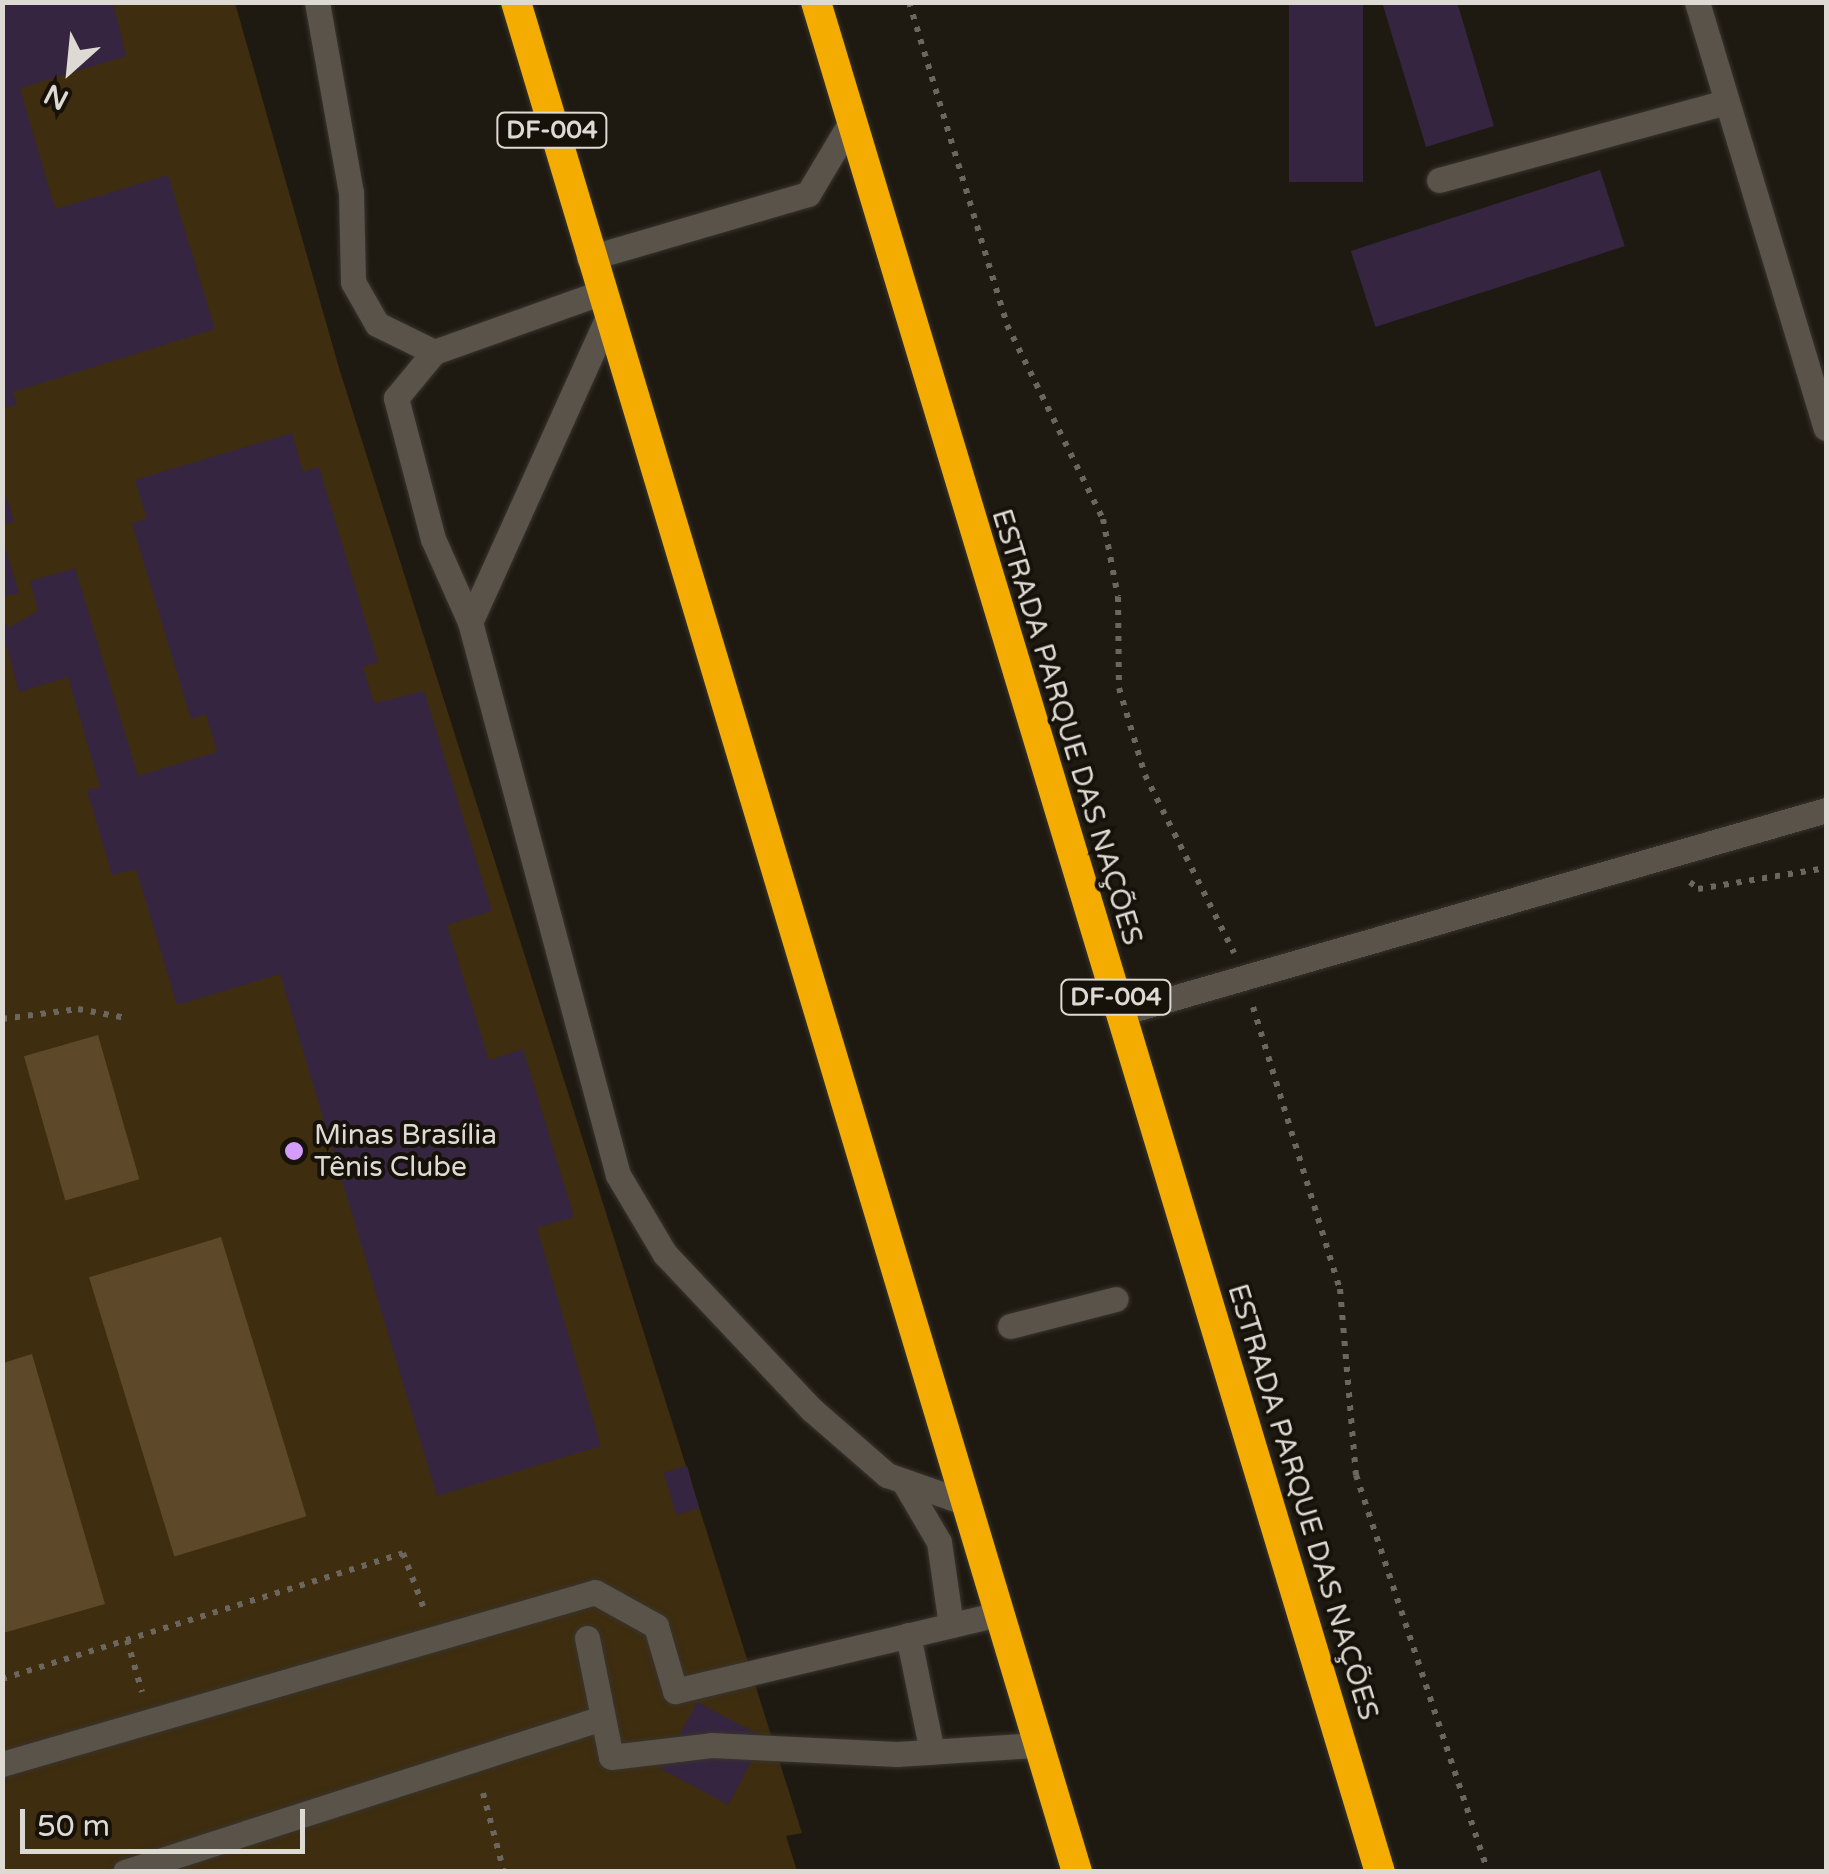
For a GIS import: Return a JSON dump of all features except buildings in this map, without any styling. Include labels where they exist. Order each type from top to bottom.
[{"type":"highway","name":"DF-004","points":[[516,2],[603,306],[1077,1872]]},
{"type":"highway","name":"ESTRADA PARQUE DAS NAÇÕES","points":[[816,2],[1380,1872]]},
{"type":"street","points":[[317,2],[351,192],[353,282],[377,324],[434,352]]},
{"type":"street","points":[[1697,2],[1826,428]]},
{"type":"street","points":[[1439,180],[1726,102]]},
{"type":"street","points":[[589,258],[780,204],[822,184],[851,122]]},
{"type":"street","points":[[603,306],[434,352],[404,381],[394,413],[470,622],[618,1174],[638,1216],[811,1409],[904,1484],[938,1542],[951,1625]]},
{"type":"street","points":[[470,622],[603,306]]},
{"type":"street","points":[[1121,1013],[1826,810]]},
{"type":"street","points":[[1010,1326],[1116,1299]]},
{"type":"street","points":[[904,1484],[964,1502]]},
{"type":"street","points":[[2,1764],[433,1634],[595,1592],[656,1626],[675,1692],[998,1614]]},
{"type":"street","points":[[908,1636],[932,1752]]},
{"type":"street","points":[[587,1638],[611,1757],[809,1743],[932,1752],[1038,1745]]},
{"type":"street","points":[[125,1872],[602,1718]]},
{"type":"path","points":[[909,2],[1007,325],[1103,519],[1118,597],[1119,688],[1145,774],[1244,977],[1340,1289],[1356,1474],[1488,1872]]},
{"type":"path","points":[[1663,857],[1698,890],[1826,868]]},
{"type":"path","points":[[2,1019],[78,1009],[126,1018]]},
{"type":"path","points":[[2,1679],[403,1554],[433,1634]]},
{"type":"path","points":[[127,1640],[150,1719]]},
{"type":"path","points":[[483,1793],[504,1872]]},
{"type":"shaded area","name":"Minas Brasília Tênis Clube","points":[[3,3],[235,3],[339,368],[802,1833],[786,1836],[797,1871],[3,1872]]},
{"type":"shaded area","points":[[98,1035],[139,1179],[65,1200],[24,1056]]},
{"type":"shaded area","points":[[221,1237],[306,1516],[174,1557],[89,1277]]},
{"type":"shaded area","points":[[32,1354],[105,1604],[3,1633],[3,1363]]},
{"type":"place","name":"Minas Brasília Tênis Clube","points":[[294,1151]]}]
